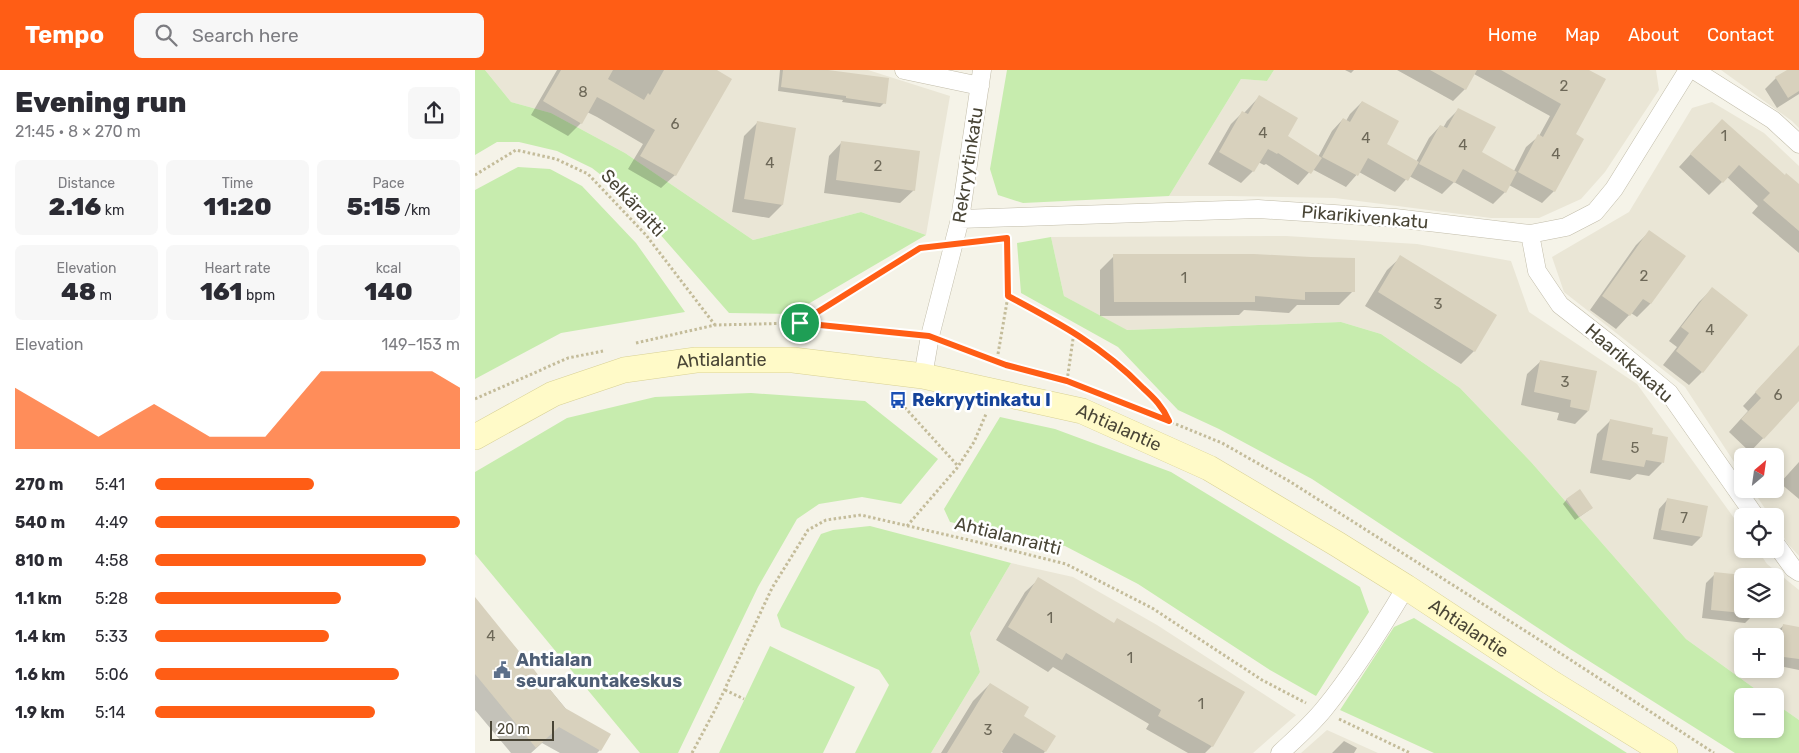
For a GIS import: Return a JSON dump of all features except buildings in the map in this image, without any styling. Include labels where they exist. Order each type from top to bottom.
[{"type":"main road","name":"Ahtialantie","points":[[475,437],[553,394],[624,370],[696,360],[793,360],[923,376],[1082,411],[1209,468],[1406,587],[1550,682],[1665,753]]},
{"type":"street","points":[[904,70],[981,78]]},
{"type":"street","name":"Pikarikivenkatu","points":[[961,219],[1259,209],[1395,218],[1530,234],[1567,227],[1595,212],[1613,189],[1688,70]]},
{"type":"street","points":[[1694,70],[1773,120],[1799,144]]},
{"type":"street","name":"Rekryytinkatu","points":[[923,376],[929,336],[961,219],[981,78]]},
{"type":"street","name":"Haarikkakatu","points":[[1530,234],[1537,271],[1560,305],[1669,393],[1749,508]]},
{"type":"street","points":[[1784,556],[1793,568],[1799,572]]},
{"type":"street","points":[[1280,753],[1323,711],[1370,645],[1406,587]]},
{"type":"path","name":"Selkäraitti","points":[[475,175],[517,150],[556,159],[587,174],[646,235],[715,325]]},
{"type":"path","points":[[800,323],[920,248],[1007,238],[1008,296],[999,354]]},
{"type":"path","points":[[1008,296],[1074,332],[1123,368],[1163,408],[1169,421]]},
{"type":"path","points":[[633,344],[715,325],[800,323],[929,336],[1006,365],[1086,388]]},
{"type":"path","points":[[1067,381],[1074,332]]},
{"type":"path","points":[[475,399],[569,358],[605,350]]},
{"type":"path","points":[[898,400],[958,466]]},
{"type":"path","points":[[1132,406],[1222,443],[1289,481],[1561,653],[1714,753]]},
{"type":"path","points":[[907,526],[958,466],[974,442],[988,408]]},
{"type":"path","name":"Ahtialanraitti","points":[[692,753],[725,690],[772,588],[808,530],[826,520],[861,515],[1066,564],[1152,608],[1262,680],[1410,753]]},
{"type":"path","points":[[725,690],[744,699]]},
{"type":"shaded area","points":[[485,70],[868,70],[950,96],[926,235],[861,212],[753,240],[625,153],[551,113],[511,102]]},
{"type":"shaded area","points":[[1274,70],[1656,70],[1659,90],[1605,172],[1581,199],[1539,218],[1491,218],[1335,198],[1169,196],[1241,79],[1267,81]]},
{"type":"shaded area","points":[[1721,70],[1799,70],[1799,128],[1792,121]]},
{"type":"shaded area","points":[[1712,102],[1764,133],[1799,166],[1799,556],[1784,538],[1784,508],[1765,508],[1758,498],[1784,498],[1784,448],[1734,448],[1734,462],[1685,387],[1564,292],[1552,257],[1629,212],[1692,108]]},
{"type":"shaded area","points":[[1286,236],[1417,244],[1511,261],[1529,312],[1637,384],[1734,518],[1734,558],[1763,558],[1772,568],[1734,568],[1734,618],[1784,618],[1784,578],[1799,590],[1799,720],[1784,709],[1784,688],[1754,688],[1740,678],[1784,678],[1784,628],[1734,628],[1734,674],[1686,639],[1531,462],[1460,388],[1381,334],[1341,322],[1126,330],[1064,296],[1051,237]]},
{"type":"shaded area","points":[[1011,563],[1073,577],[1157,625],[1296,715],[1253,753],[931,753],[980,672],[970,633]]},
{"type":"shaded area","points":[[1327,730],[1378,753],[1301,753]]},
{"type":"green space","points":[[475,70],[485,70],[511,102],[551,113],[625,153],[753,240],[861,212],[926,235],[791,314],[729,313],[623,192],[592,168],[557,151],[519,142],[497,142],[475,155]]},
{"type":"green space","points":[[1007,70],[1274,70],[1267,81],[1241,79],[1169,196],[1023,203],[998,195],[990,169]]},
{"type":"green space","points":[[518,167],[550,169],[582,186],[636,243],[685,312],[561,333],[475,379],[475,190]]},
{"type":"green space","points":[[1051,237],[1064,296],[1127,330],[1341,322],[1381,334],[1460,388],[1531,462],[1686,639],[1734,674],[1734,678],[1740,678],[1754,688],[1734,688],[1734,738],[1784,738],[1784,709],[1799,720],[1799,753],[1735,753],[1570,649],[1312,479],[1219,429],[1178,410],[1118,347],[1021,293],[1017,243]]},
{"type":"green space","points":[[751,393],[865,401],[938,459],[901,504],[862,497],[819,504],[797,519],[758,587],[678,753],[640,753],[475,554],[475,472],[567,418],[655,397]]},
{"type":"green space","points":[[1000,417],[1055,429],[1171,472],[1360,587],[1369,612],[1316,696],[1270,670],[1138,584],[1065,546],[950,522],[944,509]]},
{"type":"green space","points":[[870,526],[1011,563],[970,633],[980,672],[931,753],[855,753],[889,685],[879,670],[781,627],[777,615],[821,534],[833,530]]},
{"type":"green space","points":[[1414,618],[1627,753],[1434,753],[1340,710],[1394,627]]},
{"type":"green space","points":[[770,646],[855,687],[823,753],[719,753]]},
{"type":"place","name":"Rekryytinkatu I","points":[[898,400]]},
{"type":"place","name":"Ahtialan seurakuntakeskus","points":[[502,670]]},
{"type":"route","points":[[1007,238],[1008,296],[1074,332],[1123,368],[1163,408],[1169,421],[1067,381],[1006,365],[929,336],[800,323],[920,248],[1007,238]]}]
